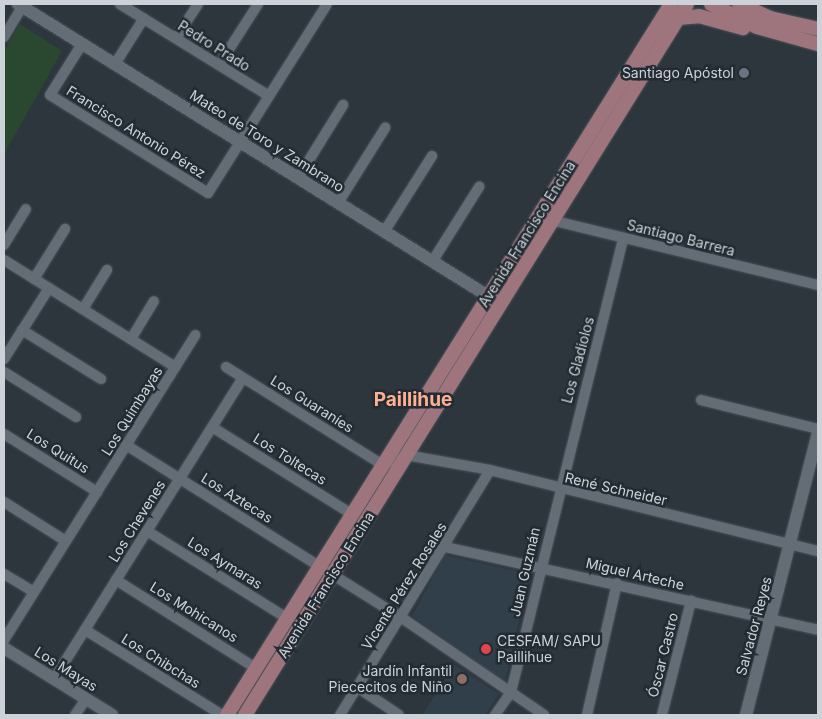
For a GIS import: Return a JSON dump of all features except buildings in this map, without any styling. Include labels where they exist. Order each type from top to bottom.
[{"type":"main road","name":"Avenida Francisco Encina","points":[[245,715],[406,455],[494,300],[538,217],[671,4]]},
{"type":"main road","name":"Avenida Francisco Encina","points":[[227,715],[383,465],[494,300],[552,220],[687,4]]},
{"type":"main road","points":[[711,4],[778,34],[818,44]]},
{"type":"main road","points":[[739,4],[770,18],[818,28]]},
{"type":"main road","points":[[678,18],[699,16],[768,35],[778,34]]},
{"type":"street","name":"Pedro Prado","points":[[120,4],[269,96]]},
{"type":"street","points":[[176,38],[198,4]]},
{"type":"street","points":[[219,65],[258,4]]},
{"type":"street","points":[[240,142],[327,4]]},
{"type":"street","points":[[4,36],[20,5]]},
{"type":"street","name":"Mateo de Toro y Zambrano","points":[[20,5],[494,300]]},
{"type":"street","points":[[115,64],[144,18]]},
{"type":"street","name":"Francisco Antonio Pérez","points":[[82,44],[50,95],[208,193],[240,142]]},
{"type":"street","points":[[298,178],[343,105]]},
{"type":"street","points":[[338,203],[385,128]]},
{"type":"street","points":[[384,232],[432,156]]},
{"type":"street","points":[[432,262],[479,187]]},
{"type":"street","points":[[4,245],[26,209]]},
{"type":"street","name":"Santiago Barrera","points":[[538,217],[818,285]]},
{"type":"street","points":[[34,279],[65,229]]},
{"type":"street","name":"Los Gladiolos","points":[[558,489],[623,238]]},
{"type":"street","name":"Los Quimbayas","points":[[4,260],[175,367],[4,640]]},
{"type":"street","points":[[83,309],[107,270]]},
{"type":"street","points":[[4,359],[49,288]]},
{"type":"street","points":[[131,339],[154,302]]},
{"type":"street","points":[[22,330],[101,379]]},
{"type":"street","points":[[175,367],[195,335]]},
{"type":"street","name":"Los Guaraníes","points":[[226,367],[383,465]]},
{"type":"street","points":[[4,372],[76,417]]},
{"type":"street","name":"Los Chevenes","points":[[54,679],[243,378]]},
{"type":"street","points":[[701,400],[818,429]]},
{"type":"street","name":"Los Toltecas","points":[[212,427],[352,514]]},
{"type":"street","name":"Salvador Reyes","points":[[746,715],[818,433]]},
{"type":"street","name":"Los Quitus","points":[[4,434],[97,492]]},
{"type":"street","name":"Los Aztecas","points":[[126,445],[402,618],[544,715]]},
{"type":"street","points":[[383,465],[406,455]]},
{"type":"street","name":"René Schneider","points":[[406,455],[490,470],[558,489],[818,551]]},
{"type":"street","name":"Vicente Pérez Rosales","points":[[340,715],[446,547],[490,470]]},
{"type":"street","name":"Juan Guzmán","points":[[495,715],[511,692],[558,489]]},
{"type":"street","points":[[4,502],[66,541]]},
{"type":"street","name":"Los Aymaras","points":[[147,531],[287,618]]},
{"type":"street","name":"Miguel Arteche","points":[[446,547],[618,583],[691,602],[818,630]]},
{"type":"street","points":[[4,574],[34,592]]},
{"type":"street","name":"Los Mohicanos","points":[[116,580],[256,668]]},
{"type":"street","points":[[587,715],[618,583]]},
{"type":"street","name":"Óscar Castro","points":[[662,715],[691,602]]},
{"type":"street","name":"Los Chibchas","points":[[85,630],[222,715]]},
{"type":"street","name":"Los Mayas","points":[[4,648],[112,715]]},
{"type":"street","points":[[357,687],[399,715]]},
{"type":"street","points":[[75,715],[86,699]]},
{"type":"shaded area","name":"CESFAM/ SAPU Paillihue","points":[[445,555],[530,574],[505,682],[412,616]]},
{"type":"shaded area","name":"Jardín Infantil Piececitos de Niño","points":[[455,665],[499,694],[485,715],[422,715]]},
{"type":"green space","points":[[20,24],[62,51],[4,154],[4,51]]},
{"type":"place","name":"Santiago Apóstol","points":[[744,73]]},
{"type":"place","name":"CESFAM/ SAPU Paillihue","points":[[486,649]]},
{"type":"place","name":"Jardín Infantil Piececitos de Niño","points":[[462,679]]},
{"type":"district","name":"Paillihue","points":[[413,400]]}]
